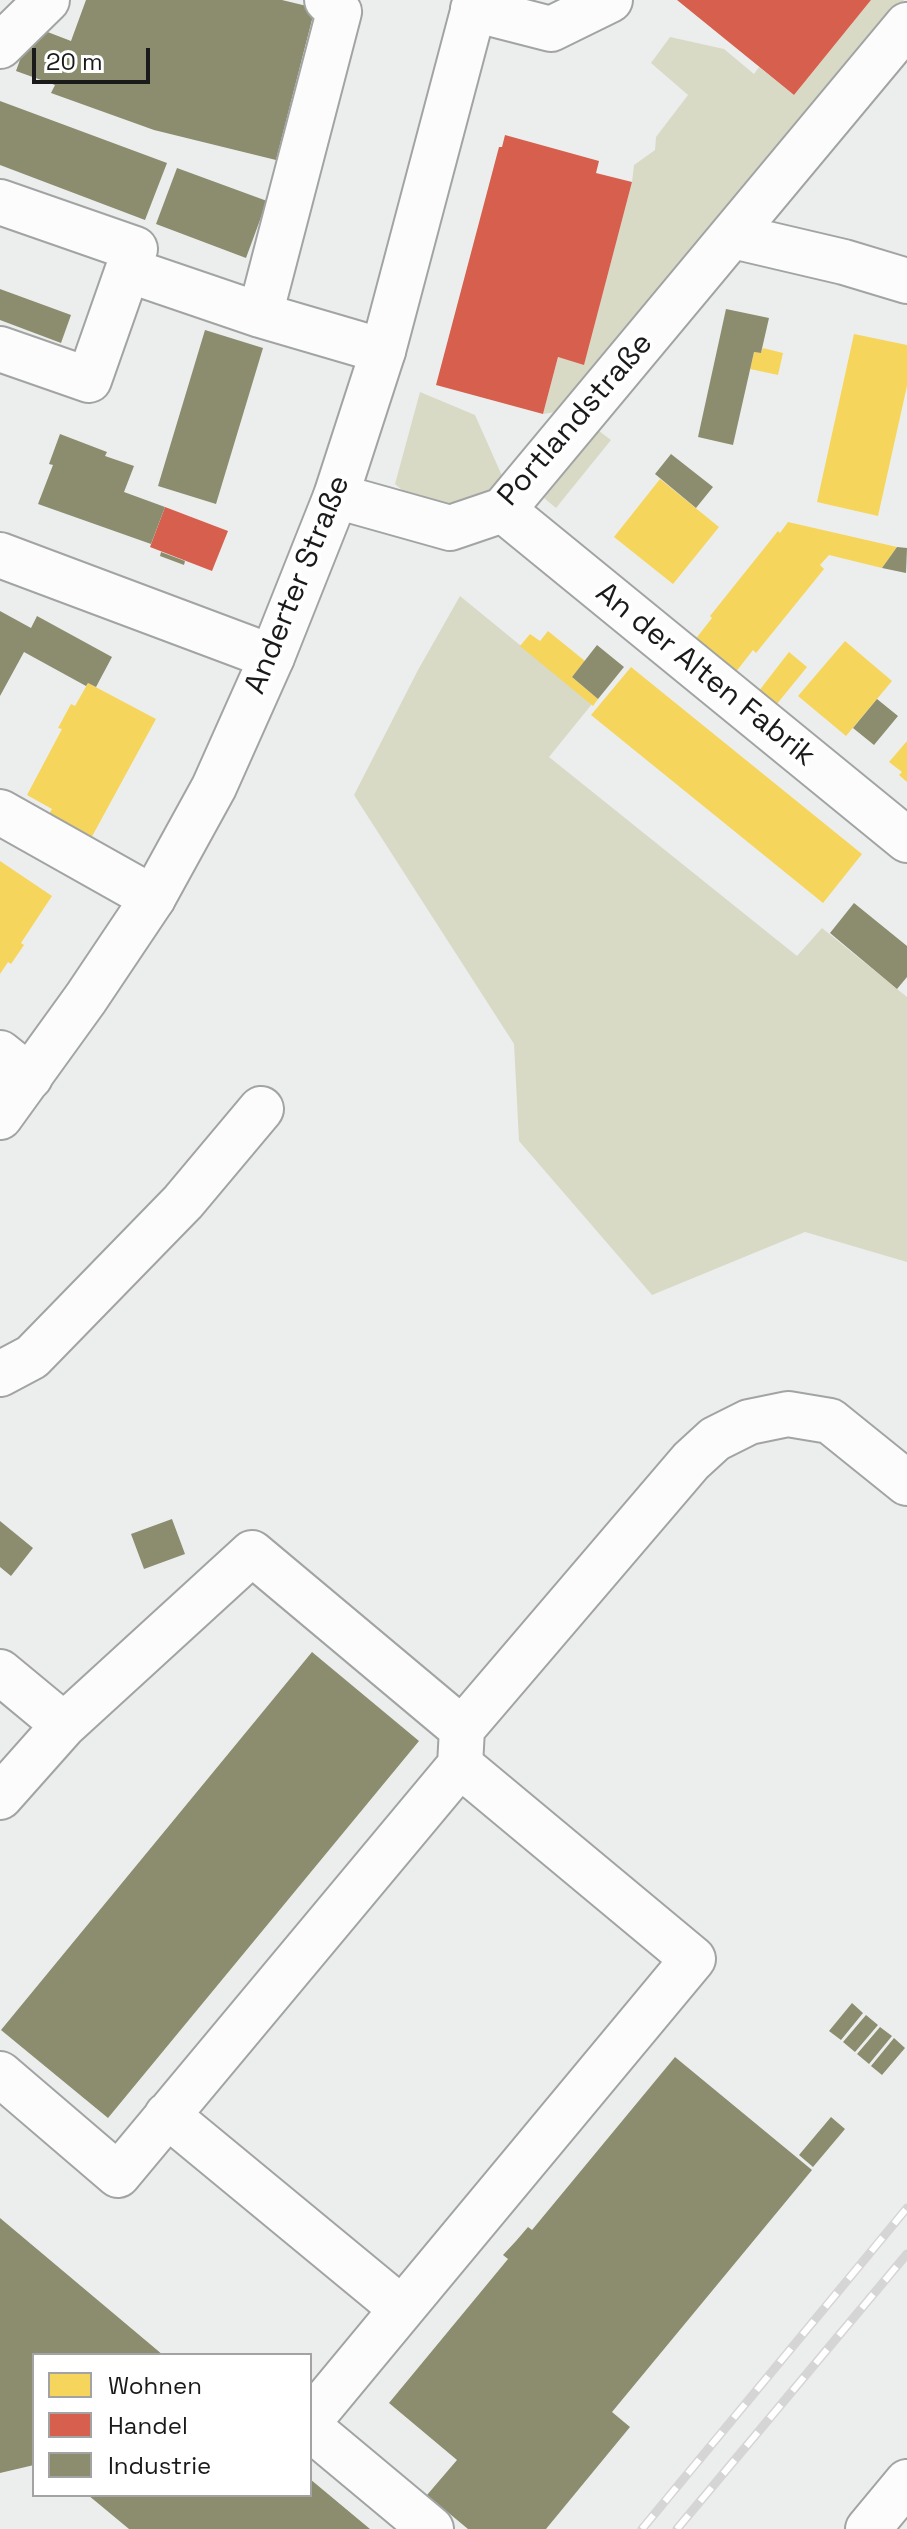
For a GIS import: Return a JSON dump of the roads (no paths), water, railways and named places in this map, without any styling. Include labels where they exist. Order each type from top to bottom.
[{"type":"street","points":[[0,46],[47,0]]},
{"type":"street","points":[[260,315],[339,12],[327,0]]},
{"type":"street","points":[[474,4],[551,29],[610,0]]},
{"type":"street","name":"Anderter Straße","points":[[0,1117],[15,1065],[153,898],[214,787],[272,657],[336,496],[383,351],[474,4]]},
{"type":"street","name":"Portlandstraße","points":[[336,496],[450,528],[503,510],[907,25]]},
{"type":"street","points":[[0,202],[135,249],[89,380],[0,349]]},
{"type":"street","points":[[733,236],[856,265],[907,281]]},
{"type":"street","points":[[128,270],[260,315],[383,351]]},
{"type":"street","name":"An der Alten Fabrik","points":[[503,510],[907,840]]},
{"type":"street","points":[[0,555],[272,657]]},
{"type":"street","points":[[0,812],[153,898]]},
{"type":"street","points":[[0,1374],[32,1357],[183,1202],[261,1109]]},
{"type":"street","points":[[0,2074],[118,2175],[691,1461],[715,1439],[749,1422],[788,1414],[830,1421],[907,1483]]},
{"type":"street","points":[[0,1797],[64,1725],[252,1553],[693,1959],[312,2418]]},
{"type":"street","points":[[0,1672],[64,1725]]},
{"type":"street","points":[[167,2115],[402,2309]]},
{"type":"street","points":[[312,2430],[431,2529]]},
{"type":"street","points":[[868,2529],[907,2482]]},
{"type":"railway","points":[[642,2529],[907,2208]]},
{"type":"railway","points":[[677,2529],[907,2254]]}]
